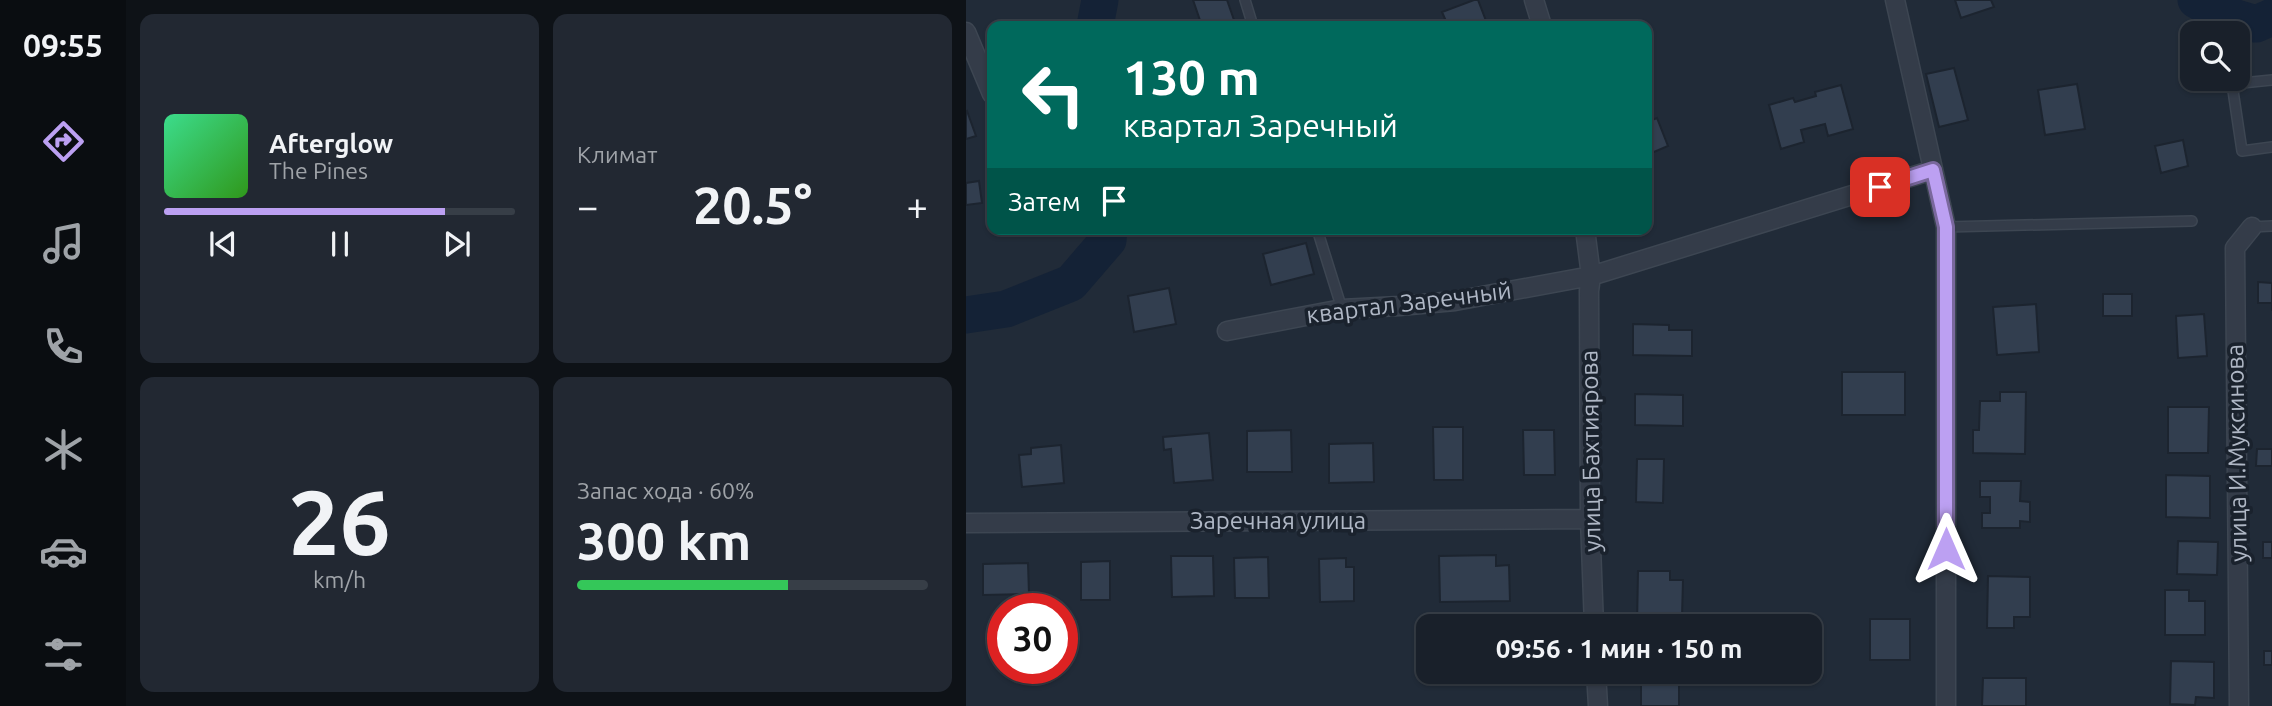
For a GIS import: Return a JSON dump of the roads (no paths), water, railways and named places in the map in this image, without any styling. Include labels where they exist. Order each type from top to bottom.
[{"type":"street","points":[[1534,0],[1540,21]]},
{"type":"street","points":[[1895,0],[1946,227],[1946,706]]},
{"type":"street","points":[[966,32],[987,82]]},
{"type":"street","name":"квартал Заречный","points":[[1227,331],[1342,309],[1455,301],[1591,276],[1933,170]]},
{"type":"street","name":"улица И.Муксинова","points":[[2239,706],[2235,248],[2252,227]]},
{"type":"street","points":[[1586,235],[1591,276]]},
{"type":"street","name":"улица Бахтиярова","points":[[1591,276],[1590,519],[1594,614]]},
{"type":"street","name":"Заречная улица","points":[[966,523],[1590,519]]},
{"type":"street","points":[[1597,684],[1598,706]]},
{"type":"lane","points":[[1245,0],[1251,21]]},
{"type":"lane","points":[[2272,80],[2232,84],[2242,150],[2272,147]]},
{"type":"lane","points":[[1946,227],[2192,221]]},
{"type":"lane","name":"улица И.Муксинова","points":[[2252,227],[2272,226]]},
{"type":"lane","points":[[1319,235],[1342,309]]},
{"type":"waterway","points":[[1096,21],[1100,0]]},
{"type":"waterway","points":[[2196,0],[2217,12],[2256,24],[2272,17]]},
{"type":"waterway","points":[[966,315],[1006,309],[1071,283],[1108,240],[1108,235]]}]
